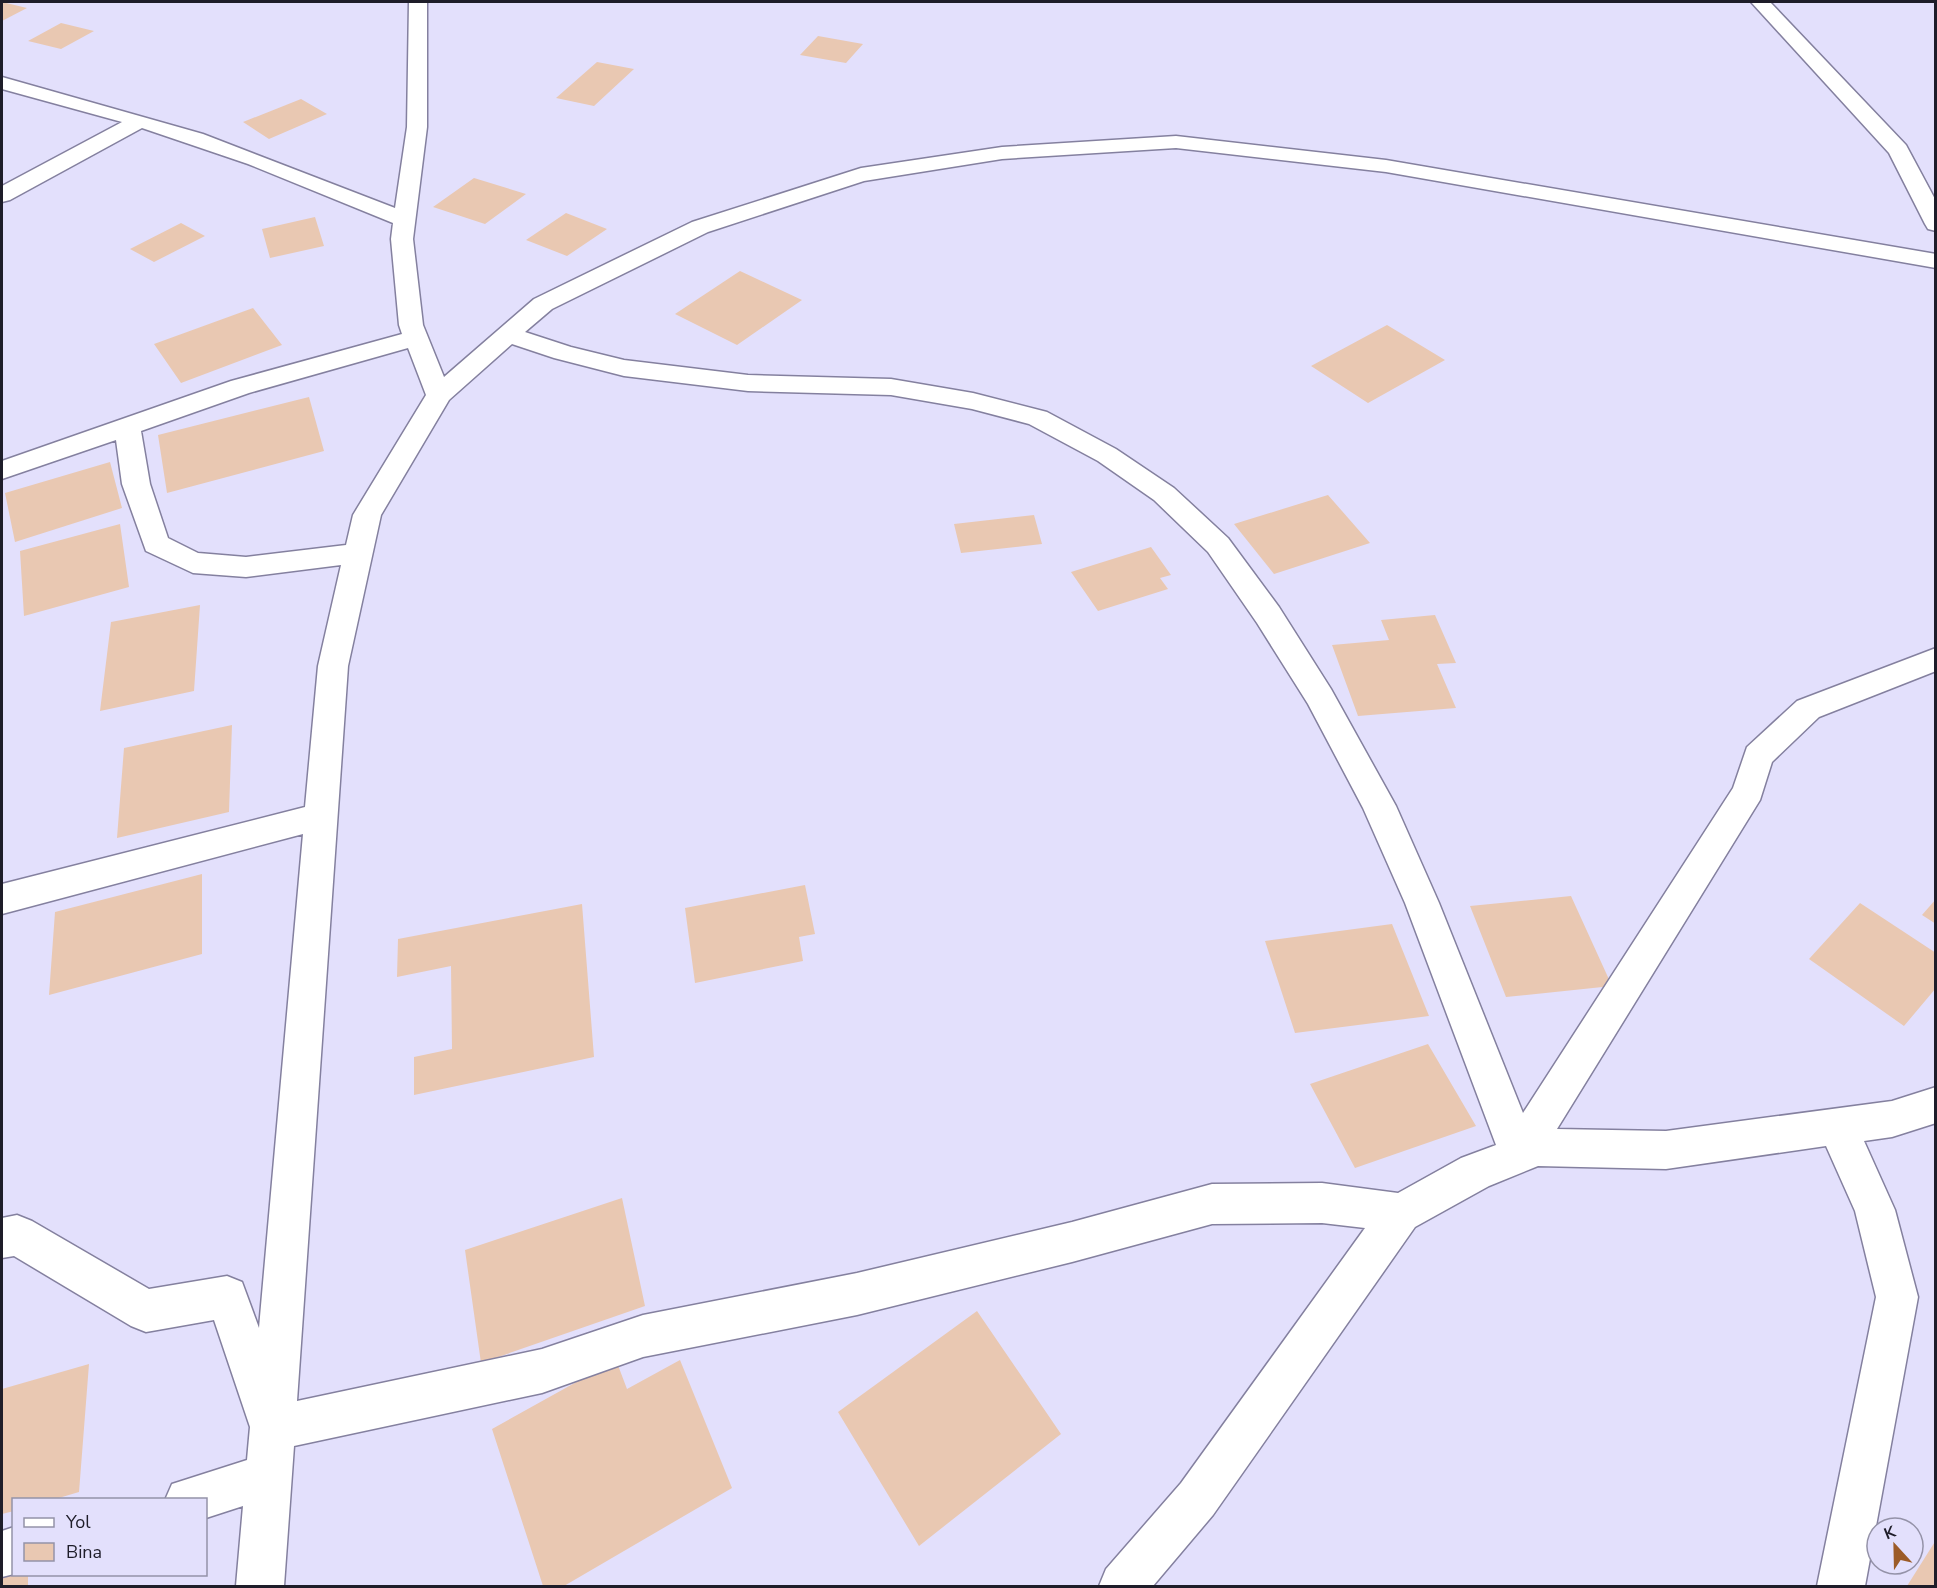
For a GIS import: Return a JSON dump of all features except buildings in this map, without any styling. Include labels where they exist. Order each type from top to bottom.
[{"type":"street","points":[[418,2],[417,127],[402,239],[411,325],[439,395]]},
{"type":"street","points":[[1760,2],[1898,150],[1935,224]]},
{"type":"street","points":[[2,83],[54,100],[165,128],[315,183],[405,220]]},
{"type":"street","points":[[2,195],[138,122]]},
{"type":"street","points":[[260,1587],[333,666],[367,515],[439,395],[543,304],[700,227],[861,175],[1002,153],[1176,142],[1386,166],[1935,261]]},
{"type":"street","points":[[508,335],[563,353],[624,368],[748,383],[891,387],[973,401],[1038,418],[1107,454],[1164,494],[1218,545],[1268,615],[1320,697],[1379,806],[1453,979],[1486,1073],[1519,1154]]},
{"type":"street","points":[[2,470],[240,387],[416,338]]},
{"type":"street","points":[[126,426],[136,484],[156,544],[193,562],[246,567],[358,553]]},
{"type":"street","points":[[1519,1154],[1748,791],[1758,756],[1808,710],[1935,659]]},
{"type":"street","points":[[2,899],[321,816]]},
{"type":"street","points":[[1123,1587],[1197,1499],[1401,1213],[1475,1172],[1538,1147],[1666,1150],[1892,1119],[1935,1105]]},
{"type":"street","points":[[1837,1126],[1875,1210],[1898,1297],[1841,1587]]},
{"type":"street","points":[[273,1428],[542,1371],[643,1336],[857,1294],[1072,1242],[1212,1204],[1322,1203],[1401,1213]]},
{"type":"street","points":[[2,1238],[17,1235],[146,1311],[227,1297],[273,1428]]},
{"type":"street","points":[[195,1498],[269,1476]]}]
